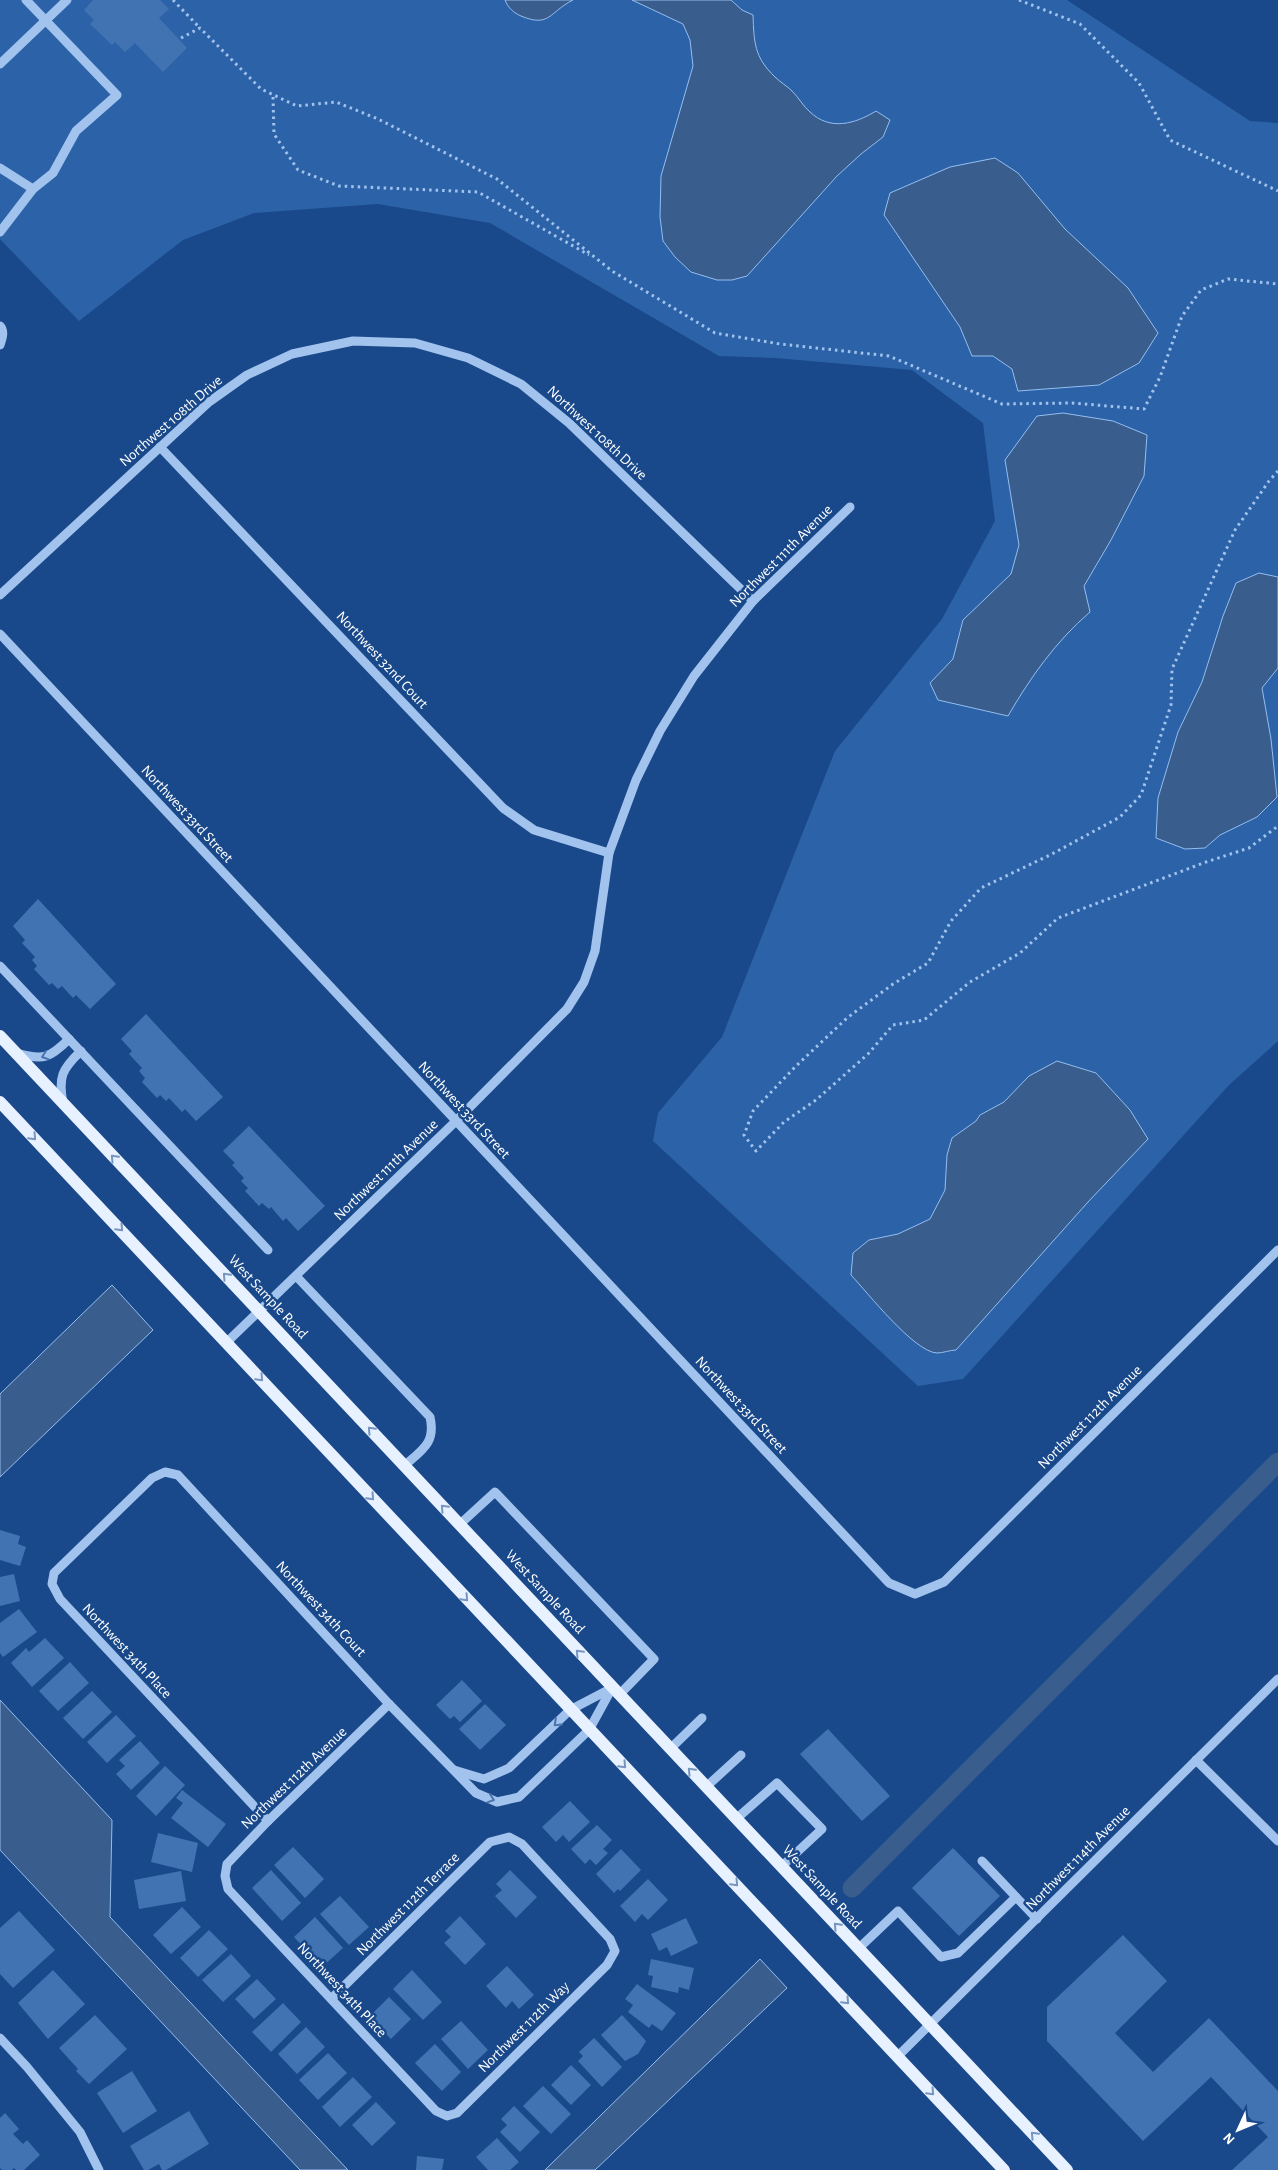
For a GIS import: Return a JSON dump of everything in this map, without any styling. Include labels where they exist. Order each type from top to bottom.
[{"type":"main road","name":"West Sample Road","points":[[0,1036],[1067,2170]]},
{"type":"main road","points":[[0,1102],[1004,2170]]},
{"type":"street","points":[[0,232],[33,189],[53,173],[76,132],[117,95],[26,0]]},
{"type":"street","points":[[0,64],[67,0]]},
{"type":"street","points":[[0,168],[33,189]]},
{"type":"street","points":[[0,326],[3,334],[0,345]]},
{"type":"street","name":"Northwest 108th Drive","points":[[0,595],[209,402],[247,375],[292,354],[353,341],[415,342],[468,358],[521,384],[569,423],[753,601]]},
{"type":"street","name":"Northwest 32nd Court","points":[[160,447],[503,808],[534,830],[609,853]]},
{"type":"street","name":"Northwest 111th Avenue","points":[[227,1342],[456,1121],[566,1009],[584,982],[595,951],[609,853],[636,780],[660,731],[694,676],[753,601],[850,507]]},
{"type":"street","name":"Northwest 33rd Street","points":[[0,634],[889,1583],[915,1594]]},
{"type":"street","points":[[0,966],[268,1250]]},
{"type":"street","points":[[16,1053],[36,1059],[45,1057],[58,1051],[70,1039]]},
{"type":"street","points":[[63,1103],[60,1087],[62,1075],[68,1062],[81,1051]]},
{"type":"street","name":"Northwest 112th Avenue","points":[[915,1594],[944,1582],[1278,1250]]},
{"type":"street","points":[[296,1276],[430,1417],[433,1429],[430,1441],[404,1466]]},
{"type":"street","name":"Northwest 34th Court","points":[[52,1584],[54,1573],[152,1478],[165,1472],[178,1475],[389,1704],[476,1793],[497,1802],[519,1797],[590,1730],[616,1691]]},
{"type":"street","points":[[454,1770],[484,1778],[509,1768],[570,1710],[616,1691],[654,1659],[495,1492],[459,1525]]},
{"type":"street","name":"Northwest 34th Place","points":[[52,1584],[60,1599],[268,1821]]},
{"type":"street","name":"Northwest 114th Avenue","points":[[898,2056],[1278,1680]]},
{"type":"street","name":"Northwest 112th Avenue","points":[[225,1876],[226,1864],[389,1704]]},
{"type":"street","points":[[670,1749],[702,1718]]},
{"type":"street","points":[[706,1787],[741,1755]]},
{"type":"street","points":[[1196,1760],[1278,1841]]},
{"type":"street","points":[[736,1819],[777,1783],[822,1829],[781,1867]]},
{"type":"street","name":"Northwest 112th Terrace","points":[[331,1999],[490,1842],[508,1837],[522,1844],[610,1939],[615,1951]]},
{"type":"street","points":[[982,1861],[1037,1919]]},
{"type":"street","name":"Northwest 34th Place","points":[[225,1876],[228,1889],[436,2111],[447,2116]]},
{"type":"street","points":[[858,1949],[898,1911],[942,1957],[948,1957],[958,1953],[1016,1897]]},
{"type":"street","name":"Northwest 112th Way","points":[[447,2116],[457,2113],[607,1965],[615,1951]]},
{"type":"street","points":[[0,2038],[27,2066],[80,2132],[99,2170]]},
{"type":"path","points":[[173,0],[261,89],[272,96],[297,106],[336,102],[386,123],[497,179],[612,272],[715,334],[780,344],[889,356],[1002,404],[1072,403],[1144,409],[1160,378],[1182,316],[1201,290],[1228,279],[1278,284]]},
{"type":"path","points":[[1019,0],[1080,24],[1139,82],[1170,140],[1278,191]]},
{"type":"path","points":[[180,38],[200,28]]},
{"type":"path","points":[[272,96],[274,134],[298,170],[339,186],[478,192],[596,258]]},
{"type":"path","points":[[1278,471],[1235,530],[1172,669],[1171,705],[1141,795],[1120,817],[1052,854],[981,888],[951,921],[928,963],[894,984],[847,1018],[834,1030],[753,1111],[744,1136],[756,1150],[784,1122],[816,1100],[868,1054],[893,1025],[924,1020],[970,982],[1020,953],[1058,918],[1206,862],[1249,848],[1278,826]]},
{"type":"shaded area","points":[[0,0],[1067,0],[1250,121],[1278,123],[1278,1041],[1229,1085],[963,1379],[918,1386],[653,1141],[658,1113],[722,1037],[835,751],[942,619],[995,521],[983,423],[912,370],[776,358],[719,356],[490,223],[378,204],[254,213],[183,240],[79,321],[0,239]]},
{"type":"shaded area","points":[[505,0],[573,0],[549,17],[538,20],[516,13]]},
{"type":"shaded area","points":[[632,0],[731,0],[742,10],[753,15],[756,49],[768,70],[818,118],[826,122],[843,124],[868,116],[876,111],[890,120],[883,137],[837,176],[747,276],[732,280],[717,280],[691,272],[675,257],[663,241],[660,217],[661,176],[693,66],[690,40],[683,24]]},
{"type":"shaded area","points":[[995,158],[1018,173],[1065,229],[1128,288],[1158,333],[1139,363],[1099,385],[1018,391],[1012,369],[993,356],[972,356],[960,327],[884,215],[890,193],[950,167]]},
{"type":"shaded area","points":[[1063,413],[1113,421],[1147,435],[1144,476],[1111,540],[1084,586],[1090,612],[1066,635],[1044,661],[1008,716],[938,700],[930,683],[953,659],[963,620],[1011,574],[1019,545],[1005,460],[1037,416]]},
{"type":"shaded area","points":[[1259,573],[1278,577],[1278,668],[1262,688],[1271,739],[1277,797],[1257,817],[1220,835],[1205,848],[1185,849],[1156,838],[1158,798],[1178,732],[1202,682],[1223,616],[1236,583]]},
{"type":"shaded area","points":[[1057,1061],[1096,1073],[1130,1110],[1148,1139],[1088,1202],[956,1350],[937,1353],[927,1350],[916,1343],[891,1320],[851,1275],[853,1253],[869,1240],[898,1234],[930,1219],[945,1190],[947,1155],[952,1138],[976,1121],[980,1115],[1004,1102],[1029,1076]]},
{"type":"shaded area","points":[[112,1285],[153,1330],[0,1477],[0,1394]]},
{"type":"shaded area","points":[[0,1700],[112,1820],[110,1917],[348,2170],[300,2170],[0,1850]]},
{"type":"shaded area","points":[[760,1959],[787,1988],[595,2170],[545,2170]]},
{"type":"building","points":[[93,0],[160,0],[169,9],[159,18],[187,48],[163,72],[135,43],[125,52],[115,42],[112,45],[90,24],[94,20],[84,10]]},
{"type":"building","points":[[38,899],[116,984],[90,1009],[76,995],[73,998],[62,986],[58,989],[52,983],[49,985],[34,969],[37,966],[32,960],[35,957],[22,943],[25,940],[13,926]]},
{"type":"building","points":[[146,1014],[223,1097],[196,1121],[185,1109],[182,1112],[169,1098],[166,1101],[160,1095],[157,1098],[142,1082],[145,1078],[139,1071],[142,1068],[129,1054],[132,1051],[121,1039]]},
{"type":"building","points":[[249,1126],[325,1206],[298,1231],[286,1218],[283,1221],[271,1207],[269,1209],[262,1203],[259,1206],[245,1191],[248,1188],[241,1181],[244,1178],[232,1165],[235,1163],[223,1151]]},
{"type":"building","points":[[0,1530],[20,1536],[18,1544],[26,1547],[20,1566],[0,1560]]},
{"type":"building","points":[[14,1574],[20,1601],[0,1606],[0,1577]]},
{"type":"building","points":[[19,1609],[37,1632],[3,1657],[0,1653],[0,1623]]},
{"type":"building","points":[[45,1638],[64,1658],[32,1687],[11,1663],[26,1648],[29,1652]]},
{"type":"building","points":[[70,1662],[89,1683],[58,1711],[39,1691]]},
{"type":"building","points":[[462,1680],[482,1701],[460,1722],[454,1716],[450,1719],[436,1705]]},
{"type":"building","points":[[92,1691],[112,1712],[83,1739],[63,1718]]},
{"type":"building","points":[[485,1704],[506,1725],[480,1750],[459,1729]]},
{"type":"building","points":[[116,1715],[136,1736],[107,1763],[87,1742]]},
{"type":"building","points":[[828,1729],[890,1796],[862,1821],[800,1754]]},
{"type":"building","points":[[140,1741],[160,1763],[131,1790],[116,1774],[125,1766],[119,1760]]},
{"type":"building","points":[[165,1766],[185,1785],[156,1816],[136,1796]]},
{"type":"building","points":[[182,1790],[226,1824],[208,1847],[171,1818],[183,1803],[176,1798]]},
{"type":"building","points":[[570,1801],[590,1822],[569,1842],[563,1835],[556,1842],[542,1827]]},
{"type":"building","points":[[597,1825],[612,1840],[603,1849],[608,1853],[596,1865],[590,1859],[585,1864],[571,1849]]},
{"type":"building","points":[[158,1833],[198,1843],[192,1872],[151,1862]]},
{"type":"building","points":[[293,1847],[324,1879],[305,1898],[274,1865]]},
{"type":"building","points":[[953,1848],[1000,1896],[959,1936],[912,1888]]},
{"type":"building","points":[[621,1849],[641,1870],[620,1891],[618,1889],[614,1893],[596,1874]]},
{"type":"building","points":[[271,1870],[301,1903],[282,1921],[252,1888]]},
{"type":"building","points":[[510,1870],[537,1897],[516,1918],[495,1896],[502,1890],[496,1884]]},
{"type":"building","points":[[181,1871],[186,1901],[139,1909],[134,1880]]},
{"type":"building","points":[[648,1879],[668,1900],[648,1920],[642,1914],[635,1922],[620,1906]]},
{"type":"building","points":[[340,1896],[369,1927],[349,1945],[320,1914]]},
{"type":"building","points":[[182,1907],[201,1927],[171,1954],[153,1935]]},
{"type":"building","points":[[19,1911],[55,1950],[13,1988],[0,1974],[0,1928]]},
{"type":"building","points":[[460,1916],[486,1944],[465,1965],[444,1943],[451,1937],[445,1931]]},
{"type":"building","points":[[315,1917],[343,1948],[322,1967],[294,1937]]},
{"type":"building","points":[[686,1918],[698,1943],[671,1956],[667,1947],[659,1951],[651,1934]]},
{"type":"building","points":[[209,1930],[228,1949],[198,1977],[180,1958]]},
{"type":"building","points":[[1123,1935],[1167,1981],[1115,2033],[1153,2072],[1209,2018],[1278,2091],[1278,2170],[1232,2170],[1268,2137],[1211,2077],[1143,2141],[1047,2041],[1047,2007]]},
{"type":"building","points":[[231,1954],[251,1976],[223,2002],[202,1980]]},
{"type":"building","points":[[651,1959],[694,1968],[689,1990],[679,1987],[678,1993],[651,1987],[653,1976],[648,1975]]},
{"type":"building","points":[[507,1966],[534,1995],[519,2009],[512,2001],[506,2008],[486,1986]]},
{"type":"building","points":[[53,1970],[85,2004],[48,2039],[18,2003]]},
{"type":"building","points":[[412,1970],[442,2002],[423,2020],[393,1989]]},
{"type":"building","points":[[257,1979],[276,1999],[254,2019],[235,1999]]},
{"type":"building","points":[[637,1984],[676,2013],[662,2031],[652,2024],[649,2028],[628,2012],[633,2005],[625,1999]]},
{"type":"building","points":[[389,1997],[411,2019],[391,2039],[369,2017]]},
{"type":"building","points":[[283,2003],[301,2022],[271,2052],[252,2032]]},
{"type":"building","points":[[95,2015],[127,2049],[89,2084],[76,2071],[78,2069],[59,2048]]},
{"type":"building","points":[[622,2015],[646,2041],[638,2054],[625,2061],[601,2035]]},
{"type":"building","points":[[461,2021],[488,2050],[468,2069],[441,2039]]},
{"type":"building","points":[[306,2027],[325,2047],[297,2074],[278,2054]]},
{"type":"building","points":[[594,2038],[622,2067],[602,2087],[578,2061],[583,2056],[579,2052]]},
{"type":"building","points":[[435,2044],[461,2072],[442,2091],[415,2063]]},
{"type":"building","points":[[328,2053],[347,2073],[318,2100],[299,2080]]},
{"type":"building","points":[[571,2065],[591,2085],[571,2105],[551,2085]]},
{"type":"building","points":[[132,2071],[157,2111],[123,2133],[97,2093]]},
{"type":"building","points":[[353,2077],[372,2097],[340,2127],[322,2107]]},
{"type":"building","points":[[543,2086],[571,2114],[551,2134],[523,2106]]},
{"type":"building","points":[[376,2102],[396,2123],[372,2146],[352,2125]]},
{"type":"building","points":[[514,2106],[540,2132],[520,2152],[500,2132],[507,2125],[501,2119]]},
{"type":"building","points":[[189,2111],[209,2144],[166,2170],[162,2170],[159,2164],[144,2170],[130,2146]]},
{"type":"building","points":[[5,2113],[19,2129],[13,2134],[23,2144],[27,2140],[40,2155],[24,2170],[16,2170],[14,2168],[12,2170],[2,2170],[0,2168],[0,2118]]},
{"type":"building","points":[[497,2138],[519,2162],[510,2170],[488,2170],[476,2157]]},
{"type":"building","points":[[417,2156],[444,2159],[442,2170],[416,2170]]},
{"type":"waterway","points":[[852,1888],[1278,1462]]}]
